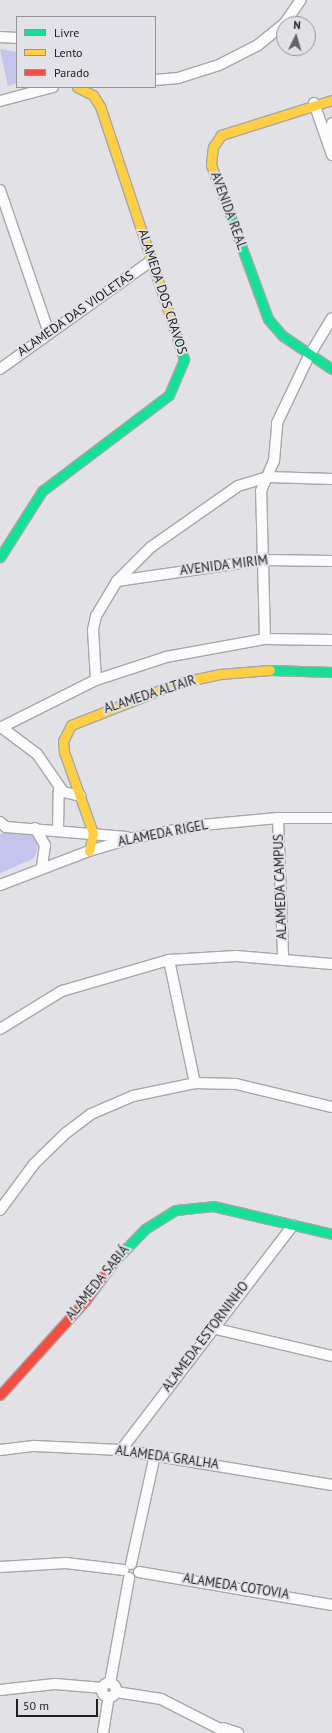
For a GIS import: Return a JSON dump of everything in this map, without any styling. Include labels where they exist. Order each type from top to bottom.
[{"type":"street","points":[[290,16],[301,0]]},
{"type":"street","points":[[156,80],[178,78],[220,65],[258,45],[276,30]]},
{"type":"street","points":[[0,37],[16,38]]},
{"type":"street","points":[[0,101],[50,88]]},
{"type":"street","name":"ALAMEDA DOS CRAVOS","points":[[0,557],[42,491],[156,405],[176,385],[184,359],[100,106],[93,95],[79,88]]},
{"type":"street","name":"AVENIDA REAL","points":[[332,100],[314,103],[221,135],[211,154],[211,165],[268,319],[309,356],[332,369]]},
{"type":"street","points":[[314,103],[331,152]]},
{"type":"street","points":[[331,152],[332,123]]},
{"type":"street","points":[[0,190],[4,215],[49,333]]},
{"type":"street","name":"ALAMEDA DAS VIOLETAS","points":[[0,369],[152,260]]},
{"type":"street","points":[[265,639],[263,560],[258,504],[274,461],[277,423],[309,356],[332,318]]},
{"type":"street","points":[[96,680],[94,622],[117,581],[151,547],[229,491],[268,477],[332,479]]},
{"type":"street","name":"AVENIDA MIRIM","points":[[117,581],[263,560],[332,561]]},
{"type":"street","points":[[80,796],[62,790],[37,754],[1,728],[96,680],[166,658],[265,639],[332,640]]},
{"type":"street","name":"ALAMEDA ALTAIR","points":[[92,833],[63,740],[71,725],[92,714],[178,683],[220,674],[263,670],[332,672]]},
{"type":"street","points":[[58,830],[59,793],[62,790]]},
{"type":"street","name":"ALAMEDA RIGEL","points":[[0,885],[89,850],[133,838],[202,825],[278,818],[332,818]]},
{"type":"street","name":"ALAMEDA CAMPUS","points":[[278,818],[283,957]]},
{"type":"street","points":[[2,826],[92,833],[133,838]]},
{"type":"street","points":[[35,828],[45,845],[42,868]]},
{"type":"street","points":[[89,850],[92,833]]},
{"type":"street","points":[[0,1029],[62,991],[169,960],[236,956],[283,957],[332,964]]},
{"type":"street","points":[[169,960],[195,1083]]},
{"type":"street","points":[[0,1208],[34,1164],[66,1133],[91,1114],[133,1096],[195,1083],[236,1084],[332,1107]]},
{"type":"street","name":"ALAMEDA SABIÁ","points":[[0,1395],[80,1306],[121,1252],[162,1216],[195,1206],[213,1206],[332,1234]]},
{"type":"street","name":"ALAMEDA ESTORNINHO","points":[[121,1450],[212,1328],[293,1225]]},
{"type":"street","points":[[212,1328],[332,1356]]},
{"type":"street","name":"ALAMEDA GRALHA","points":[[0,1450],[34,1446],[121,1450],[332,1485]]},
{"type":"street","points":[[102,1733],[128,1570],[155,1455]]},
{"type":"street","points":[[0,1567],[66,1563],[128,1570]]},
{"type":"street","name":"ALAMEDA COTOVIA","points":[[128,1570],[332,1605]]},
{"type":"street","points":[[0,1690],[55,1684],[109,1690],[161,1699],[219,1726],[238,1733]]},
{"type":"street","points":[[219,1726],[228,1733]]},
{"type":"shaded area","points":[[0,49],[16,52],[16,83],[8,86]]},
{"type":"shaded area","points":[[14,830],[31,832],[37,838],[37,851],[33,859],[0,873],[0,834]]},
{"type":"traffic: fast","points":[[221,191],[268,319],[283,336],[332,369]]},
{"type":"traffic: fast","points":[[0,557],[42,491],[169,395],[184,359],[172,322]]},
{"type":"traffic: fast","points":[[270,670],[332,672]]},
{"type":"traffic: fast","points":[[116,1259],[145,1229],[176,1210],[213,1206],[332,1234]]},
{"type":"traffic: slow","points":[[79,88],[93,95],[100,106],[172,322]]},
{"type":"traffic: slow","points":[[221,191],[211,165],[213,147],[221,135],[332,100]]},
{"type":"traffic: slow","points":[[89,851],[93,833],[64,752],[63,741],[71,725],[178,683],[220,674],[270,670]]},
{"type":"traffic: jam","points":[[0,1395],[85,1301],[116,1259]]}]
